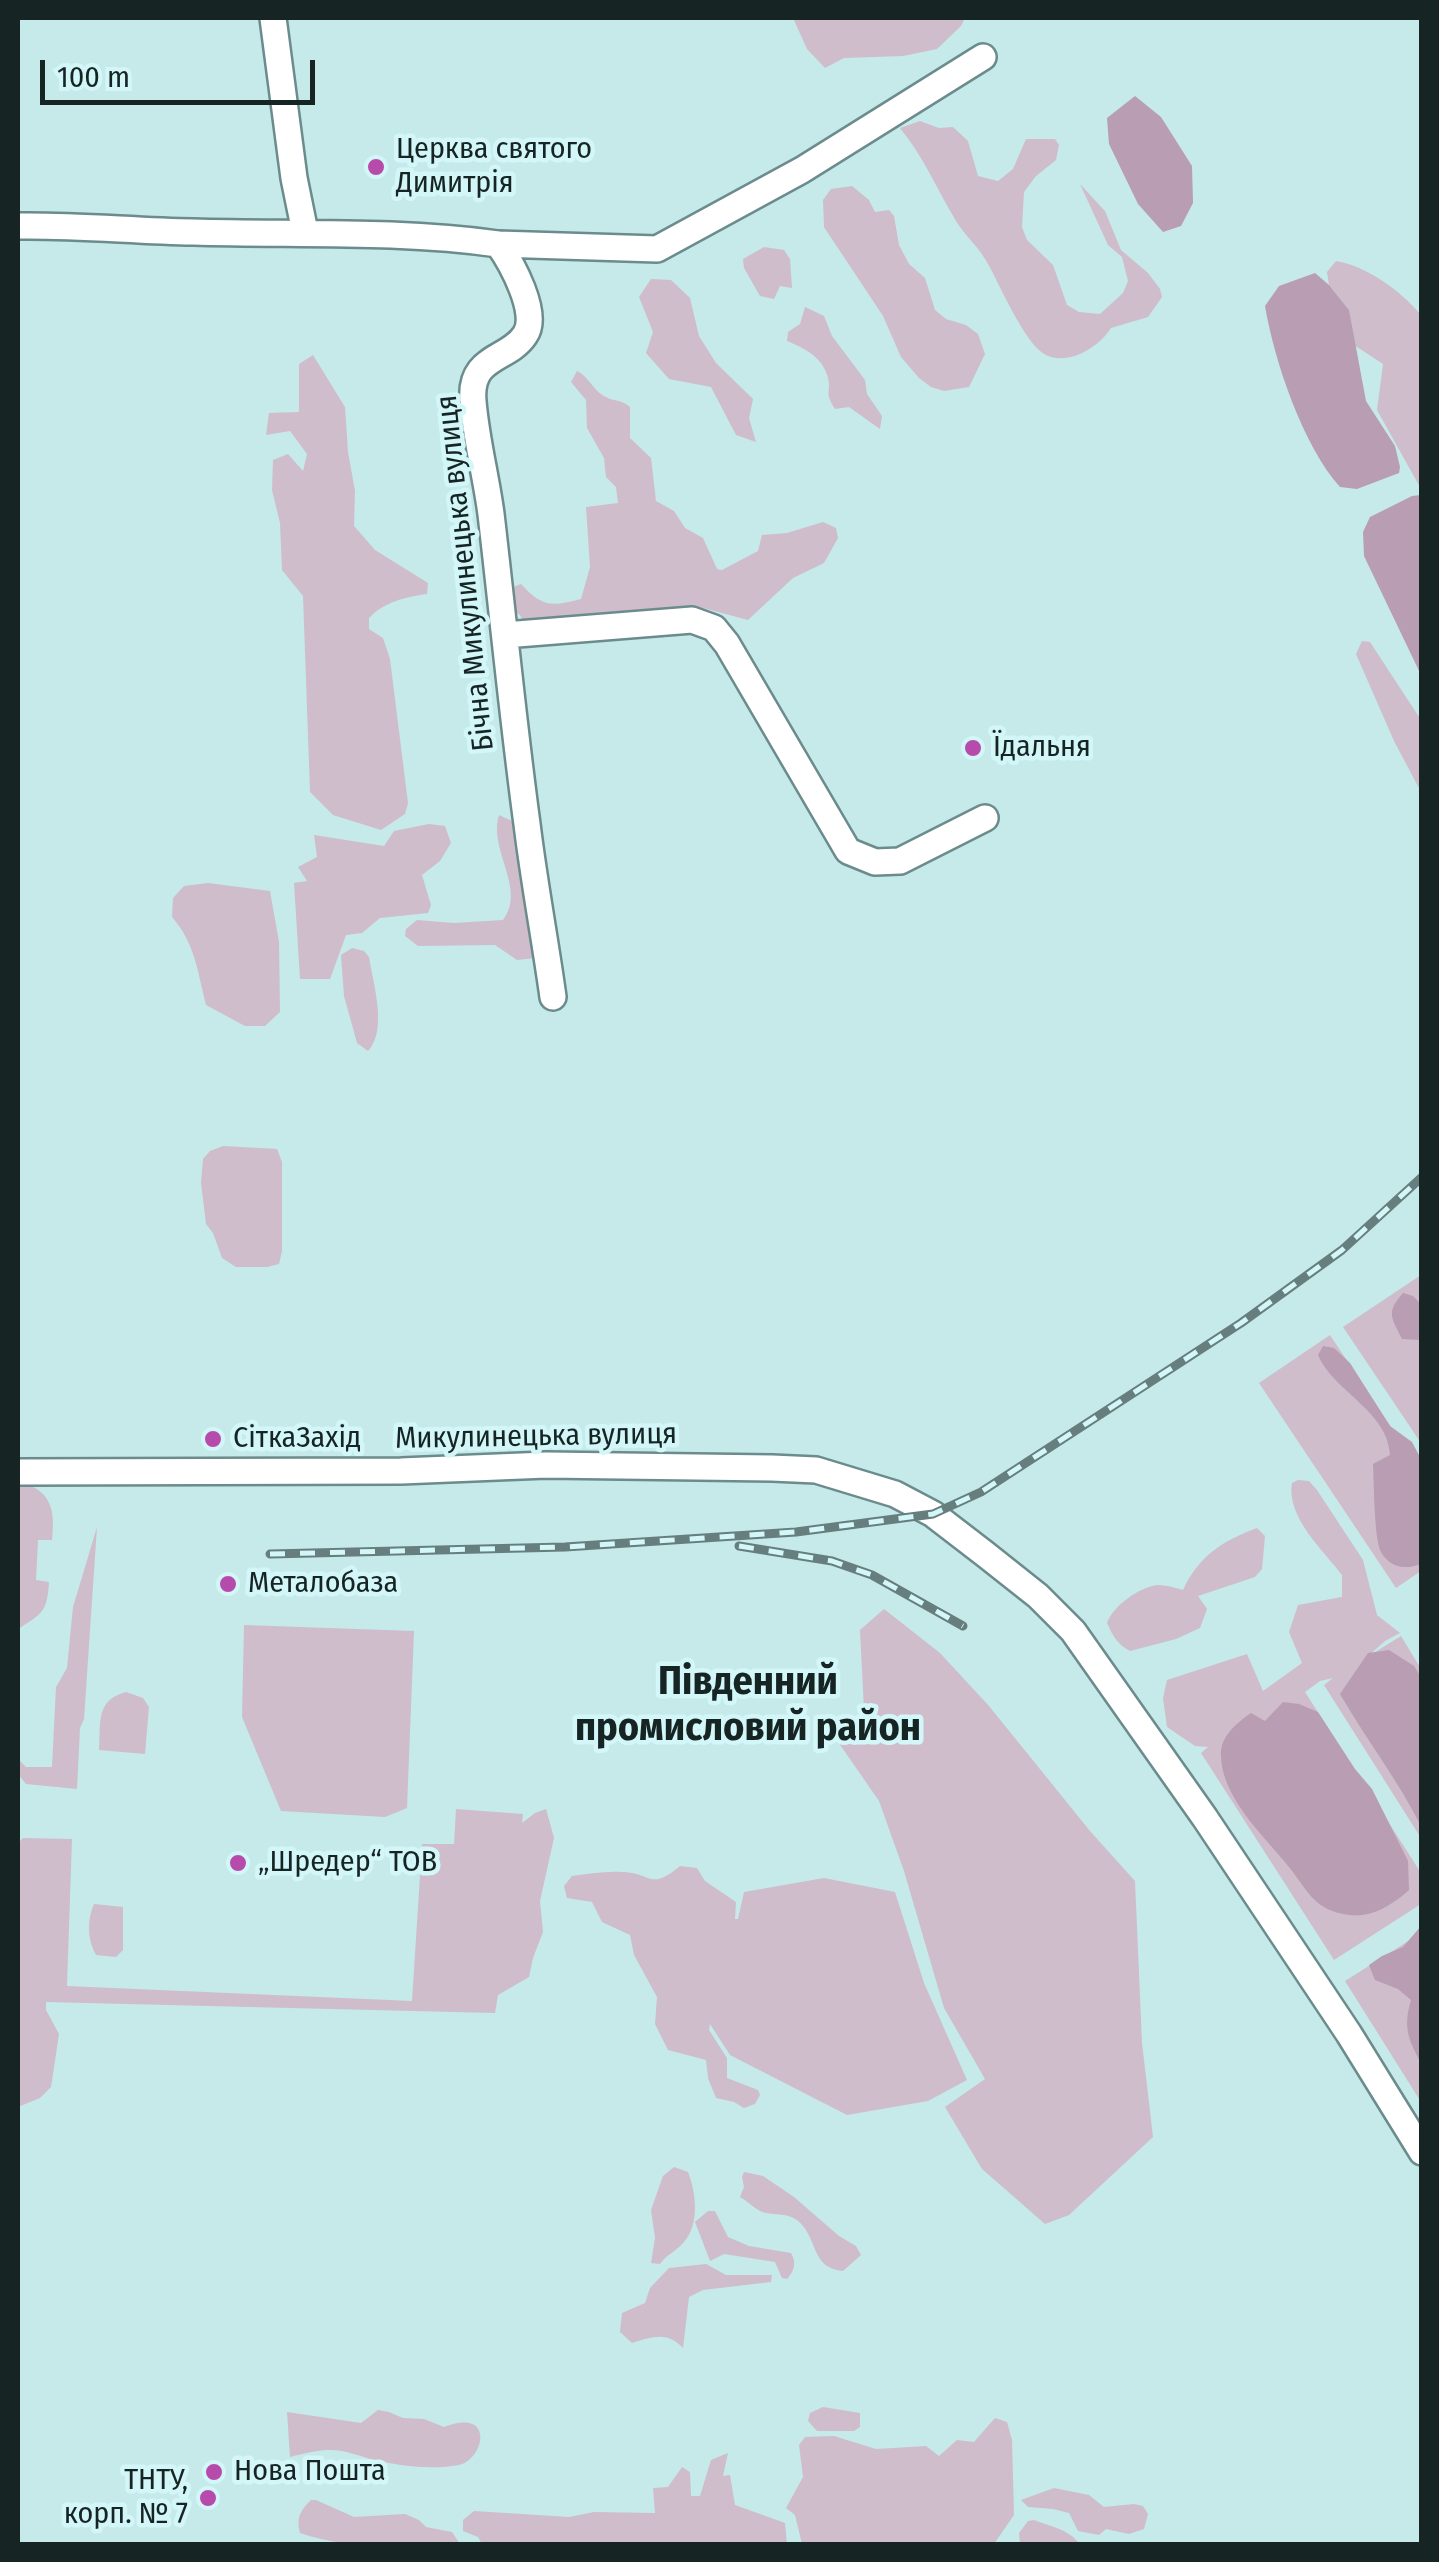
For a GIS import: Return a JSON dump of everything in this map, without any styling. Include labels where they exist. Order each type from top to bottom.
[{"type":"street","points":[[273,18],[305,232]]},
{"type":"street","points":[[18,226],[305,232],[657,249],[802,170],[983,57]]},
{"type":"street","name":"Бічна Микулинецька вулиця","points":[[498,244],[510,261],[528,306],[530,326],[524,338],[484,364],[475,378],[472,397],[553,997]]},
{"type":"street","points":[[505,636],[692,620],[714,628],[728,644],[848,851],[875,862],[900,862],[984,818]]},
{"type":"street","name":"Микулинецька вулиця","points":[[18,1472],[382,1472],[546,1465],[816,1470],[895,1494],[933,1514],[1038,1596],[1102,1668],[1349,2034],[1422,2152]]},
{"type":"shaded area","points":[[793,18],[965,18],[937,49],[903,56],[844,58],[825,68],[807,49]]},
{"type":"shaded area","points":[[1135,96],[1161,117],[1192,166],[1193,203],[1181,226],[1163,232],[1138,204],[1109,144],[1107,118]]},
{"type":"shaded area","points":[[920,121],[939,128],[953,127],[968,141],[978,176],[998,181],[1013,169],[1026,139],[1055,139],[1059,145],[1056,160],[1024,192],[1022,227],[1027,240],[1053,265],[1067,305],[1079,312],[1100,314],[1123,293],[1128,281],[1122,257],[1108,245],[1080,184],[1105,211],[1121,250],[1160,289],[1162,297],[1148,317],[1111,328],[1099,342],[1074,356],[1055,358],[1038,349],[985,258],[956,221],[900,128]]},
{"type":"shaded area","points":[[852,186],[869,200],[875,212],[889,210],[894,216],[899,245],[909,264],[925,278],[935,310],[978,334],[985,354],[969,387],[944,391],[919,378],[901,357],[883,316],[824,227],[823,200],[831,189]]},
{"type":"shaded area","points":[[764,247],[784,250],[790,259],[792,288],[780,286],[774,299],[760,296],[744,268],[743,259]]},
{"type":"shaded area","points":[[1336,261],[1383,281],[1421,315],[1421,489],[1377,410],[1383,364],[1354,345],[1349,310],[1329,285],[1327,272]]},
{"type":"shaded area","points":[[1315,273],[1349,310],[1366,401],[1395,446],[1400,467],[1399,473],[1357,489],[1340,487],[1302,426],[1275,351],[1265,306],[1279,286]]},
{"type":"shaded area","points":[[651,279],[671,280],[690,298],[699,336],[716,363],[753,399],[749,418],[756,442],[736,435],[711,387],[669,379],[646,353],[653,332],[639,297]]},
{"type":"shaded area","points":[[805,307],[824,316],[832,336],[865,380],[867,394],[882,416],[880,429],[849,407],[835,409],[822,364],[787,341],[788,332],[800,324]]},
{"type":"shaded area","points":[[313,355],[345,407],[355,491],[354,526],[375,550],[428,583],[427,594],[395,601],[369,618],[369,629],[383,638],[390,659],[408,803],[405,814],[381,830],[333,815],[310,792],[303,596],[282,570],[280,523],[272,490],[273,460],[288,454],[303,471],[307,454],[290,431],[266,435],[269,413],[299,412],[299,364]]},
{"type":"shaded area","points":[[577,371],[600,393],[630,407],[630,438],[651,458],[656,501],[674,511],[685,528],[703,538],[717,569],[758,551],[762,535],[787,533],[823,522],[836,528],[838,538],[824,563],[793,578],[748,620],[692,605],[669,611],[621,611],[608,625],[532,633],[519,614],[510,611],[508,589],[521,584],[548,603],[581,599],[590,567],[586,507],[618,503],[616,487],[606,477],[604,458],[587,428],[586,400],[571,382]]},
{"type":"shaded area","points":[[1422,495],[1421,675],[1364,556],[1363,532],[1370,517]]},
{"type":"shaded area","points":[[1362,641],[1370,642],[1421,720],[1421,792],[1356,654]]},
{"type":"shaded area","points":[[499,815],[512,821],[526,838],[535,958],[517,960],[495,945],[418,946],[405,936],[406,929],[417,920],[503,920],[511,895],[498,842]]},
{"type":"shaded area","points":[[429,824],[445,826],[451,843],[440,861],[422,875],[431,905],[428,913],[380,918],[362,933],[346,935],[330,979],[300,979],[294,883],[307,881],[298,867],[317,857],[314,835],[384,846],[394,831]]},
{"type":"shaded area","points":[[208,883],[270,891],[279,942],[280,1012],[265,1026],[245,1026],[206,1005],[191,948],[172,917],[173,898],[184,886]]},
{"type":"shaded area","points":[[352,948],[369,957],[376,993],[377,1031],[368,1051],[357,1043],[344,996],[341,955]]},
{"type":"shaded area","points":[[223,1146],[277,1149],[282,1162],[279,1264],[236,1267],[222,1258],[206,1224],[201,1183],[203,1159]]},
{"type":"shaded area","points":[[1421,1275],[1421,1443],[1343,1327]]},
{"type":"shaded area","points":[[1403,1293],[1421,1304],[1421,1340],[1402,1339],[1393,1320],[1392,1310]]},
{"type":"shaded area","points":[[1330,1335],[1421,1472],[1421,1571],[1396,1588],[1259,1383]]},
{"type":"shaded area","points":[[1323,1346],[1334,1348],[1350,1363],[1390,1426],[1412,1442],[1421,1459],[1421,1564],[1399,1566],[1381,1552],[1373,1464],[1390,1455],[1387,1440],[1371,1414],[1326,1368],[1318,1355]]},
{"type":"shaded area","points":[[1309,1481],[1317,1490],[1363,1560],[1377,1615],[1400,1633],[1367,1657],[1401,1636],[1421,1669],[1421,1838],[1324,1685],[1333,1678],[1320,1681],[1305,1692],[1421,1873],[1421,1904],[1334,1960],[1201,1753],[1208,1747],[1195,1746],[1167,1727],[1163,1698],[1167,1680],[1247,1654],[1263,1691],[1302,1663],[1289,1632],[1298,1605],[1342,1597],[1342,1575],[1300,1520],[1292,1496],[1292,1483]]},
{"type":"shaded area","points":[[23,1483],[46,1498],[53,1530],[52,1540],[38,1540],[36,1580],[49,1582],[45,1606],[18,1629],[18,1484]]},
{"type":"shaded area","points":[[97,1527],[77,1789],[26,1784],[18,1774],[18,1759],[26,1767],[52,1767],[56,1687],[67,1668],[73,1607]]},
{"type":"shaded area","points":[[1257,1528],[1265,1536],[1262,1569],[1255,1577],[1198,1596],[1207,1609],[1200,1628],[1130,1651],[1116,1639],[1107,1623],[1128,1598],[1158,1585],[1183,1590],[1196,1568],[1213,1551]]},
{"type":"shaded area","points":[[884,1609],[940,1653],[989,1706],[1135,1881],[1142,2043],[1153,2137],[1069,2215],[1045,2224],[982,2169],[945,2107],[985,2079],[944,2008],[879,1801],[836,1739],[864,1710],[860,1630]]},
{"type":"shaded area","points":[[244,1625],[414,1631],[407,1808],[385,1817],[281,1811],[242,1717]]},
{"type":"shaded area","points":[[1389,1650],[1414,1666],[1421,1677],[1421,1826],[1340,1694],[1368,1653]]},
{"type":"shaded area","points":[[126,1692],[143,1698],[149,1707],[145,1754],[99,1750],[104,1707]]},
{"type":"shaded area","points":[[1283,1702],[1318,1712],[1372,1789],[1408,1861],[1409,1890],[1385,1907],[1368,1914],[1349,1915],[1318,1903],[1246,1815],[1228,1786],[1221,1755],[1227,1736],[1251,1713],[1265,1721]]},
{"type":"shaded area","points":[[456,1809],[523,1814],[522,1823],[546,1809],[554,1838],[540,1901],[543,1932],[529,1977],[498,1995],[495,2013],[46,2002],[46,2010],[59,2034],[51,2087],[40,2098],[18,2107],[18,1843],[23,1838],[72,1839],[67,1986],[412,2001],[422,1844],[454,1844]]},
{"type":"shaded area","points":[[680,1866],[697,1868],[705,1881],[736,1902],[735,1919],[744,1892],[824,1878],[895,1892],[924,1983],[967,2080],[928,2101],[847,2115],[730,2055],[710,2024],[709,2030],[727,2058],[727,2078],[758,2090],[760,2095],[755,2104],[744,2108],[716,2098],[706,2060],[668,2050],[655,2024],[657,1997],[634,1955],[630,1935],[602,1922],[592,1902],[567,1898],[564,1886],[572,1876],[603,1872],[662,1878]]},
{"type":"shaded area","points":[[94,1904],[123,1907],[123,1950],[116,1957],[96,1955],[93,1949],[89,1930]]},
{"type":"shaded area","points":[[1421,1926],[1421,2063],[1408,2033],[1411,2000],[1398,1989],[1375,1980],[1369,1965],[1403,1947]]},
{"type":"shaded area","points":[[1421,1933],[1421,2102],[1345,1981]]},
{"type":"shaded area","points":[[674,2167],[688,2172],[691,2180],[695,2208],[692,2226],[678,2248],[660,2264],[651,2263],[655,2238],[651,2210],[663,2176]]},
{"type":"shaded area","points":[[744,2172],[763,2176],[794,2197],[856,2246],[861,2255],[843,2271],[826,2265],[798,2221],[760,2211],[740,2197]]},
{"type":"shaded area","points":[[708,2211],[715,2211],[728,2237],[749,2246],[791,2253],[794,2267],[787,2279],[782,2278],[775,2262],[724,2254],[710,2261],[695,2222]]},
{"type":"shaded area","points":[[706,2264],[726,2275],[772,2275],[771,2282],[703,2290],[689,2297],[683,2348],[665,2337],[632,2343],[620,2332],[622,2313],[645,2303],[650,2288],[669,2268]]},
{"type":"shaded area","points":[[823,2407],[860,2413],[860,2427],[854,2431],[817,2431],[808,2421],[810,2413]]},
{"type":"shaded area","points":[[378,2410],[444,2427],[472,2424],[478,2429],[479,2446],[468,2461],[438,2467],[394,2464],[334,2450],[290,2457],[287,2412],[361,2423]]},
{"type":"shaded area","points":[[995,2418],[1007,2422],[1012,2440],[1014,2515],[994,2544],[802,2544],[795,2515],[786,2508],[803,2477],[799,2445],[805,2437],[834,2436],[876,2449],[926,2446],[939,2456],[957,2440],[974,2442]]},
{"type":"shaded area","points":[[728,2453],[723,2476],[730,2475],[735,2505],[785,2523],[787,2544],[482,2544],[478,2537],[463,2531],[463,2520],[474,2511],[569,2517],[594,2512],[655,2513],[653,2488],[668,2487],[682,2467],[690,2472],[691,2496],[700,2496],[711,2460]]},
{"type":"shaded area","points":[[1054,2488],[1089,2495],[1104,2507],[1143,2506],[1148,2514],[1144,2529],[1129,2534],[1106,2529],[1099,2535],[1078,2531],[1069,2513],[1028,2507],[1021,2500]]},
{"type":"shaded area","points":[[311,2500],[354,2517],[405,2514],[426,2527],[452,2532],[460,2544],[359,2545],[319,2539],[300,2533],[300,2515]]},
{"type":"shaded area","points":[[1028,2521],[1065,2532],[1079,2544],[1020,2544],[1019,2533]]},
{"type":"railway","points":[[270,1554],[565,1547],[796,1532],[933,1514],[981,1492],[1241,1323],[1342,1250],[1422,1177]]},
{"type":"railway","points":[[739,1546],[832,1561],[872,1575],[963,1626]]},
{"type":"place","name":"Церква святого Димитрія","points":[[376,167]]},
{"type":"place","name":"Їдальня","points":[[973,748]]},
{"type":"place","name":"СіткаЗахід","points":[[213,1439]]},
{"type":"place","name":"Металобаза","points":[[228,1584]]},
{"type":"place","name":"„Шредер“ ТОВ","points":[[238,1863]]},
{"type":"place","name":"Нова Пошта","points":[[214,2472]]},
{"type":"place","name":"ТНТУ, корп. № 7","points":[[208,2498]]},
{"type":"district","name":"Південний промисловий район","points":[[748,1706]]}]
